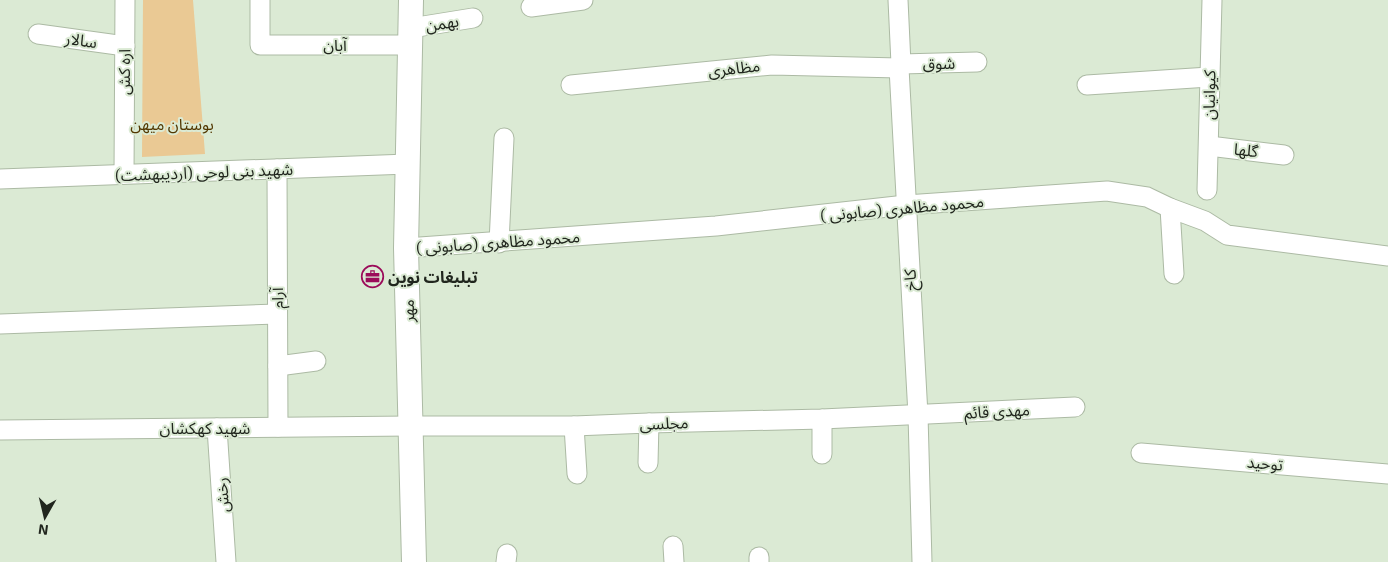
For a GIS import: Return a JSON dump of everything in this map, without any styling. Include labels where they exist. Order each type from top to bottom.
[{"type":"street","name":"اره کش","points":[[124,174],[125,0]]},
{"type":"street","name":"آبان","points":[[260,0],[260,45],[410,36]]},
{"type":"street","name":"مهر","points":[[411,0],[406,248],[414,562]]},
{"type":"street","points":[[531,7],[583,0]]},
{"type":"street","name":"کاخ","points":[[898,0],[906,206],[918,415],[922,562]]},
{"type":"street","name":"کیوانیان","points":[[1207,190],[1212,0]]},
{"type":"street","name":"بهمن","points":[[410,36],[473,18]]},
{"type":"street","name":"سالار","points":[[38,34],[125,46]]},
{"type":"street","name":"شوق","points":[[900,66],[978,62]]},
{"type":"street","name":"مظاهری","points":[[571,85],[772,64],[900,66]]},
{"type":"street","points":[[1087,85],[1209,77]]},
{"type":"street","points":[[499,242],[504,138]]},
{"type":"street","name":"گلها","points":[[1209,146],[1284,154]]},
{"type":"street","name":"شهید بنی لوحی (اردیبهشت)","points":[[0,180],[408,164]]},
{"type":"street","name":"آرام","points":[[277,169],[278,427]]},
{"type":"street","name":"محمود مظاهری (صابونی )","points":[[406,248],[716,226],[906,206],[1107,191],[1147,196],[1170,208],[1205,221],[1227,235],[1388,256]]},
{"type":"street","points":[[1170,208],[1174,274]]},
{"type":"street","points":[[0,324],[277,314]]},
{"type":"street","points":[[278,366],[316,361]]},
{"type":"street","name":"مهدی قائم","points":[[918,415],[1075,407]]},
{"type":"street","name":"مجلسی","points":[[411,426],[574,426],[918,415]]},
{"type":"street","points":[[822,419],[822,454]]},
{"type":"street","points":[[648,463],[649,423]]},
{"type":"street","name":"شهید کهکشان","points":[[0,430],[411,426]]},
{"type":"street","points":[[574,426],[577,474]]},
{"type":"street","name":"رخش","points":[[217,428],[226,562]]},
{"type":"street","name":"توحید","points":[[1141,453],[1388,474]]},
{"type":"green space","name":"بوستان میهن","points":[[143,0],[193,0],[205,154],[142,157]]},
{"type":"place","name":"تبلیغات نوین","points":[[372,277]]}]
